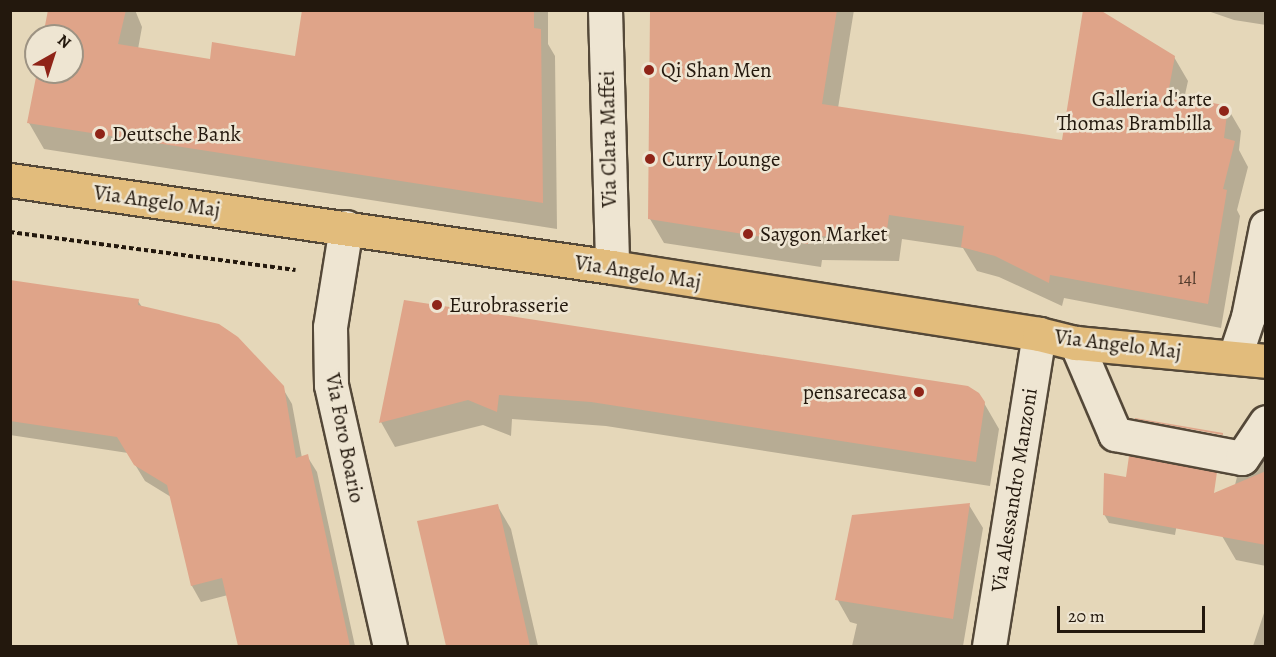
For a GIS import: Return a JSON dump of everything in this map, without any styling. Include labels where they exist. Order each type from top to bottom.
[{"type":"main road","name":"Via Angelo Maj","points":[[10,180],[612,267],[1039,334],[1076,343],[1250,358]]},
{"type":"street","name":"Via Clara Maffei","points":[[605,10],[612,267]]},
{"type":"street","name":"Via Foro Boario","points":[[346,227],[330,327],[331,385],[390,646]]},
{"type":"street","points":[[1250,358],[1248,317],[1266,227]]},
{"type":"street","name":"Via Alessandro Manzoni","points":[[988,646],[1039,334]]},
{"type":"street","points":[[1076,343],[1114,434],[1242,458],[1266,422]]},
{"type":"path","points":[[10,232],[275,269],[339,272]]},
{"type":"building","points":[[48,10],[126,10],[118,44],[210,59],[212,42],[295,56],[302,10],[534,10],[534,28],[541,29],[543,203],[27,123],[35,84],[84,84],[84,24],[45,24]]},
{"type":"building","points":[[650,10],[837,10],[822,104],[1062,140],[1083,10],[1100,10],[1175,56],[1168,94],[1228,106],[1224,138],[1235,141],[1223,189],[1227,190],[1208,304],[1050,275],[1049,283],[995,256],[961,247],[964,226],[889,215],[886,237],[808,236],[808,244],[648,219]]},
{"type":"building","points":[[10,280],[139,299],[138,305],[219,324],[238,337],[284,386],[296,458],[308,454],[350,646],[238,646],[222,578],[191,586],[167,485],[134,465],[117,437],[10,421]]},
{"type":"building","points":[[404,300],[968,386],[979,393],[985,402],[976,462],[591,402],[499,395],[497,412],[468,400],[379,423]]},
{"type":"building","points":[[1135,419],[1223,433],[1223,435]]},
{"type":"building","points":[[1129,456],[1217,472],[1214,493],[1266,471],[1266,545],[1103,515],[1104,473],[1126,477]]},
{"type":"building","points":[[970,503],[953,619],[835,600],[852,515]]},
{"type":"building","points":[[498,504],[530,646],[446,646],[417,521]]},
{"type":"place","name":"Qi Shan Men","points":[[649,70]]},
{"type":"place","name":"Galleria d'arte Thomas Brambilla","points":[[1224,111]]},
{"type":"place","name":"Deutsche Bank","points":[[100,134]]},
{"type":"place","name":"Curry Lounge","points":[[650,159]]},
{"type":"place","name":"Saygon Market","points":[[748,234]]},
{"type":"place","name":"Eurobrasserie","points":[[437,305]]},
{"type":"place","name":"pensarecasa","points":[[919,392]]}]
